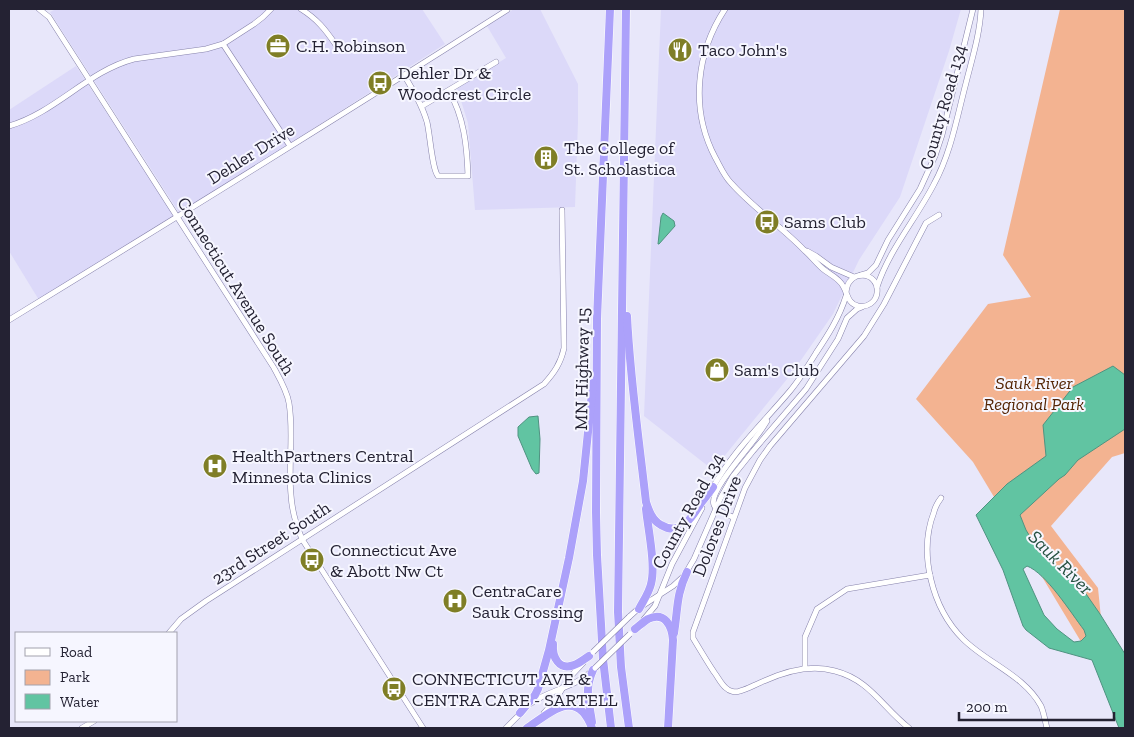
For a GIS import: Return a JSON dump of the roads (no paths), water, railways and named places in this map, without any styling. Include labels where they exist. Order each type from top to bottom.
[{"type":"highway","name":"MN Highway 15","points":[[610,9],[597,319],[596,503],[603,660],[611,728]]},
{"type":"highway","points":[[626,9],[618,612],[621,667],[629,728]]},
{"type":"highway","points":[[623,269],[631,374],[646,502],[651,516],[662,526],[671,528],[682,526],[691,520],[713,487]]},
{"type":"highway","points":[[520,713],[538,689],[545,666],[569,558],[583,482],[597,319]]},
{"type":"highway","points":[[639,609],[652,583],[651,553],[643,476]]},
{"type":"highway","points":[[668,728],[673,640],[678,594],[687,572]]},
{"type":"highway","points":[[632,631],[650,618],[663,618],[670,626],[673,640]]},
{"type":"highway","points":[[554,624],[552,650],[560,664],[565,667],[574,665],[591,654]]},
{"type":"highway","points":[[593,728],[587,684],[594,669]]},
{"type":"highway","points":[[526,728],[550,712],[567,705],[584,712],[593,728]]},
{"type":"street","name":"Connecticut Avenue South","points":[[39,9],[49,17],[90,80],[283,384],[289,402],[291,422],[290,494],[294,517],[302,539],[423,728]]},
{"type":"street","points":[[9,126],[29,119],[113,66],[134,58],[206,49],[224,44],[254,24],[271,9]]},
{"type":"street","points":[[301,9],[323,27],[336,45]]},
{"type":"street","points":[[725,9],[710,37],[701,71],[700,104],[708,143],[730,182],[744,197],[843,285],[848,300],[856,306],[865,306],[873,302],[876,297],[877,288],[869,277],[857,276],[831,267],[804,249]]},
{"type":"street","name":"County Road 134","points":[[857,276],[868,273],[876,265],[888,240],[920,189],[935,156],[972,9]]},
{"type":"street","name":"County Road 134","points":[[877,288],[884,269],[925,201],[950,146],[978,35],[981,9]]},
{"type":"street","name":"Dehler Drive","points":[[9,320],[178,217],[507,10]]},
{"type":"street","points":[[224,44],[290,146]]},
{"type":"street","points":[[422,106],[496,62]]},
{"type":"street","points":[[404,75],[422,106],[428,125],[436,174],[438,176],[468,176],[463,127],[456,103],[449,91]]},
{"type":"street","name":"23rd Street South","points":[[170,632],[189,612],[544,384],[551,377],[562,359],[564,348],[562,210]]},
{"type":"street","name":"Dolores Drive","points":[[909,728],[874,693],[855,679],[835,670],[805,668],[784,673],[735,692],[722,684],[693,638],[695,625],[733,517],[745,488],[760,460],[864,336],[884,304],[926,223],[939,215]]},
{"type":"street","points":[[846,294],[848,284],[857,276]]},
{"type":"street","name":"County Road 134","points":[[506,728],[520,713],[539,698],[582,679],[656,606],[672,564],[723,470],[805,371],[835,325],[846,294]]},
{"type":"street","name":"County Road 134","points":[[526,728],[546,712],[569,678],[629,617],[679,581],[687,572],[726,487],[742,464],[810,383],[838,338],[847,318],[857,309],[865,306]]},
{"type":"street","points":[[733,517],[716,509],[713,505],[713,499],[723,480],[756,438],[778,404]]},
{"type":"street","points":[[941,498],[934,511],[928,539],[927,557],[938,603],[949,622],[963,639],[1024,685],[1041,707],[1047,728]]},
{"type":"street","points":[[805,668],[805,637],[817,609],[847,589],[930,575]]},
{"type":"water","points":[[663,213],[674,221],[675,226],[658,244],[661,217]]},
{"type":"water","name":"Sauk River","points":[[1113,366],[1125,375],[1125,429],[1078,460],[1065,475],[1020,515],[1026,530],[1037,548],[1044,557],[1084,591],[1125,654],[1125,728],[1119,728],[1092,660],[1049,648],[1023,626],[1003,570],[976,515],[1007,484],[1046,456],[1043,425],[1073,387]],"holes":[[[1027,566],[1034,570],[1058,594],[1084,630],[1086,636],[1081,641],[1074,642],[1057,629],[1044,615],[1023,569]]]},
{"type":"water","points":[[538,416],[540,439],[539,473],[536,474],[518,436],[518,427],[529,417]]},
{"type":"place","name":"C.H. Robinson","points":[[278,46]]},
{"type":"place","name":"Taco John's","points":[[680,50]]},
{"type":"place","name":"Dehler Dr & Woodcrest Circle","points":[[380,83]]},
{"type":"place","name":"The College of St. Scholastica","points":[[546,158]]},
{"type":"place","name":"Sams Club","points":[[767,222]]},
{"type":"place","name":"Sam's Club","points":[[717,370]]},
{"type":"place","name":"HealthPartners Central Minnesota Clinics","points":[[215,466]]},
{"type":"place","name":"Connecticut Ave & Abott Nw Ct","points":[[312,560]]},
{"type":"place","name":"CentraCare Sauk Crossing","points":[[455,601]]},
{"type":"place","name":"CONNECTICUT AVE & CENTRA CARE - SARTELL","points":[[394,689]]},
{"type":"park label","name":"Sauk River Regional Park","points":[[1034,393]]}]
